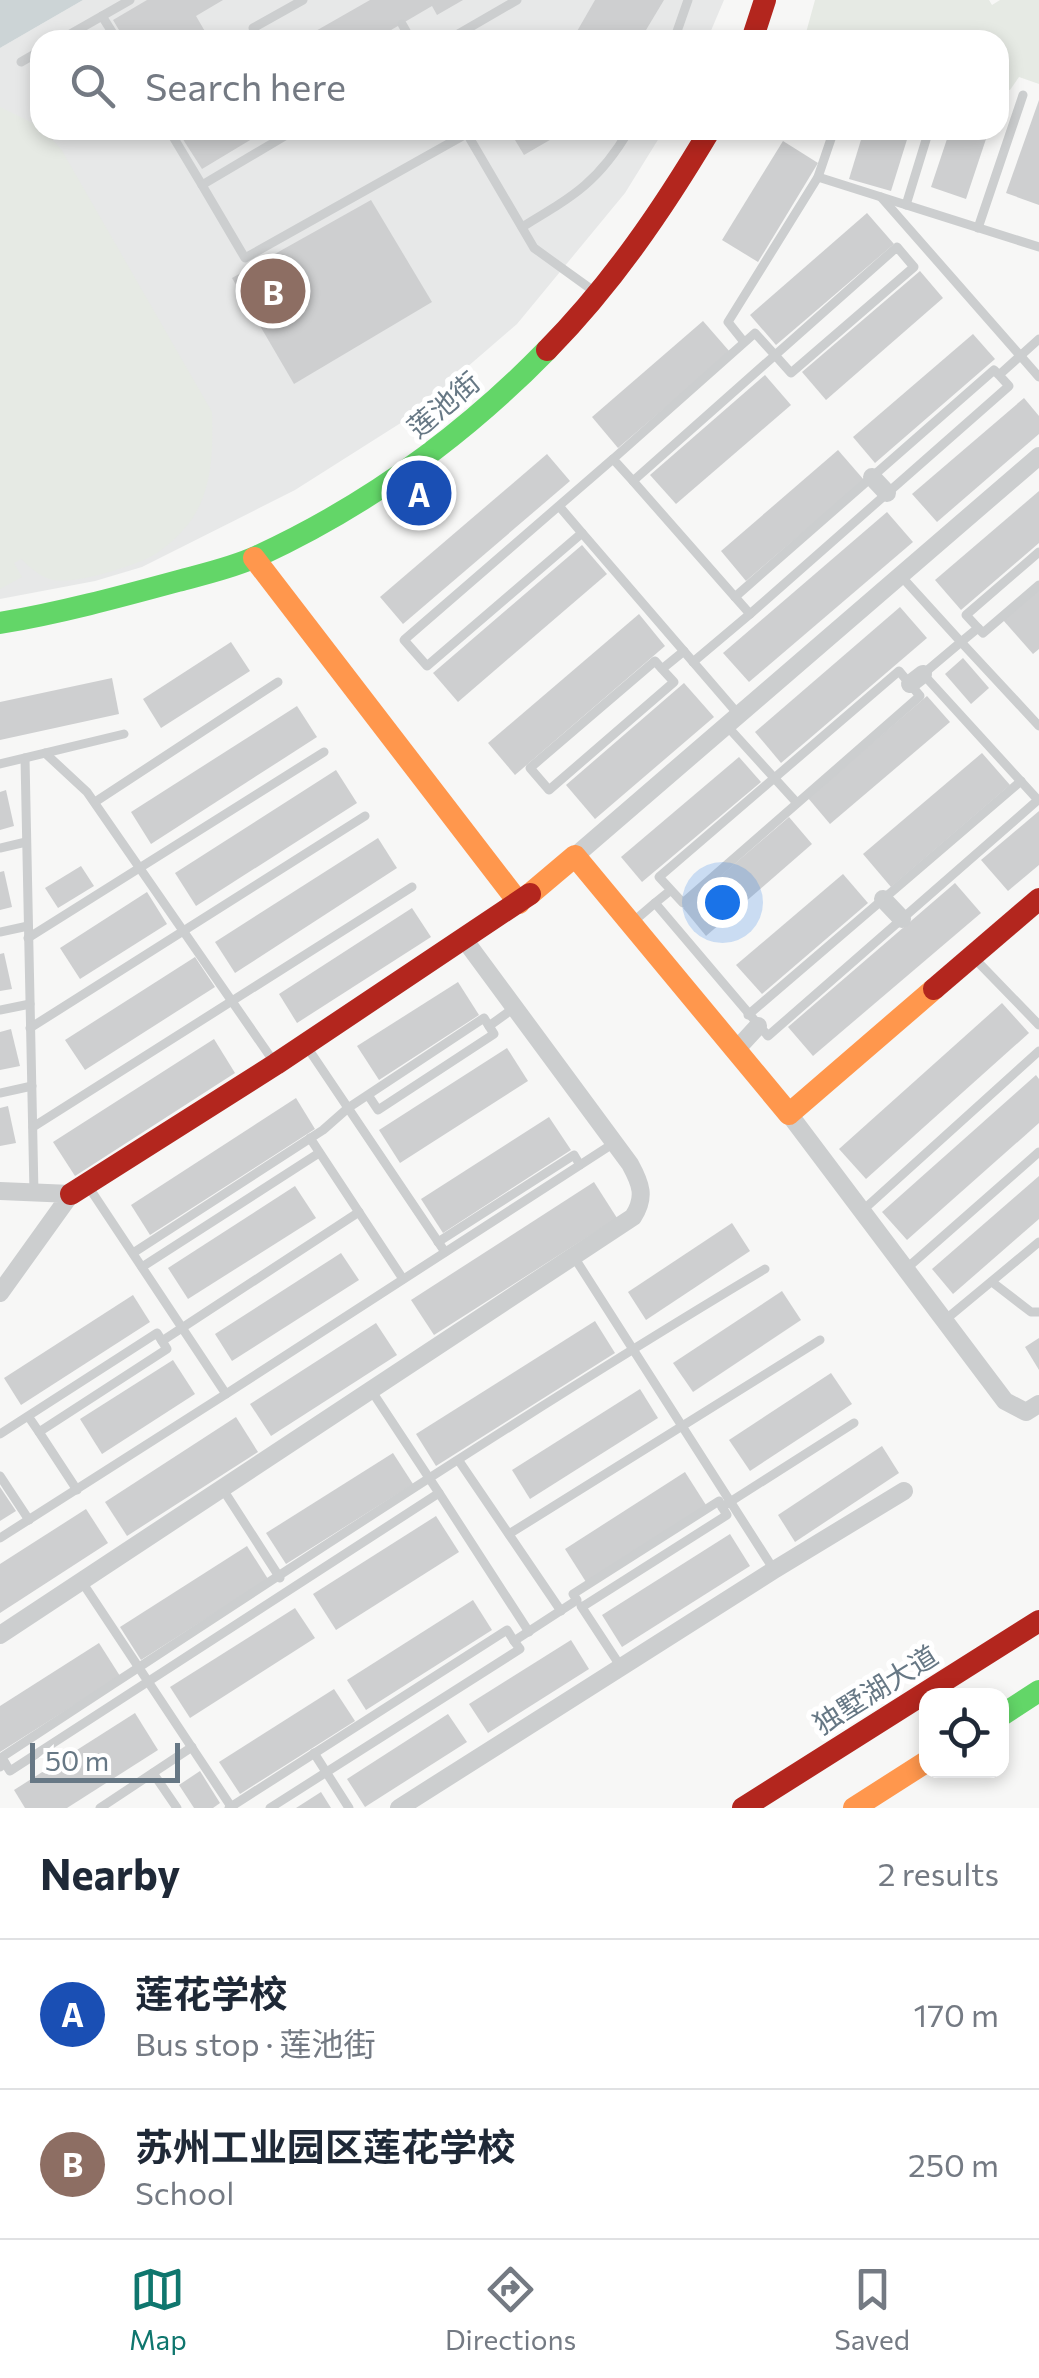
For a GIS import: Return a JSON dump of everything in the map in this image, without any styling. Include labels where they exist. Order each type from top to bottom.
[{"type":"main road","points":[[755,30],[765,0]]},
{"type":"main road","name":"莲池街","points":[[0,623],[128,596],[254,558],[368,498],[451,439],[560,339],[682,182],[705,140]]},
{"type":"main road","points":[[254,558],[519,903]]},
{"type":"main road","points":[[79,1189],[519,903],[576,856],[789,1114],[1039,899]]},
{"type":"main road","name":"独墅湖大道","points":[[743,1808],[1039,1620]]},
{"type":"main road","points":[[1009,1711],[1039,1692]]},
{"type":"main road","points":[[854,1808],[919,1766]]},
{"type":"street","points":[[576,856],[1039,456]]},
{"type":"street","points":[[872,477],[887,493]]},
{"type":"street","points":[[884,899],[902,919]]},
{"type":"street","points":[[0,1635],[574,1257],[633,1216],[642,1204],[642,1186],[614,1143],[464,939]]},
{"type":"street","points":[[736,1050],[753,1020]]},
{"type":"street","points":[[789,1114],[1004,1401],[1026,1412],[1039,1404]]},
{"type":"street","points":[[0,1191],[79,1189]]},
{"type":"street","points":[[0,1292],[79,1189]]},
{"type":"street","points":[[399,1808],[904,1491]]},
{"type":"lane","points":[[78,30],[130,0]]},
{"type":"lane","points":[[253,28],[303,0]]},
{"type":"lane","points":[[465,30],[517,0]]},
{"type":"lane","points":[[678,30],[688,0]]},
{"type":"lane","points":[[102,16],[110,30]]},
{"type":"lane","points":[[402,24],[405,30]]},
{"type":"lane","points":[[21,62],[30,57]]},
{"type":"lane","points":[[1009,136],[1023,95]]},
{"type":"lane","points":[[176,140],[246,258],[451,140]]},
{"type":"lane","points":[[202,185],[279,140]]},
{"type":"lane","points":[[470,140],[534,248],[597,294]]},
{"type":"lane","points":[[522,227],[590,184],[623,140]]},
{"type":"lane","points":[[744,342],[728,322],[818,177],[831,140]]},
{"type":"lane","points":[[906,205],[927,140]]},
{"type":"lane","points":[[978,228],[1008,140]]},
{"type":"lane","points":[[818,177],[1039,247]]},
{"type":"lane","points":[[881,198],[1039,377]]},
{"type":"lane","points":[[906,257],[922,244]]},
{"type":"lane","points":[[582,533],[427,666],[404,640],[744,342],[755,334],[774,354],[791,373],[914,267],[897,247],[774,354],[633,481]]},
{"type":"lane","points":[[999,375],[1039,339]]},
{"type":"lane","points":[[693,662],[1009,386],[994,370],[736,598]]},
{"type":"lane","points":[[613,459],[750,614]]},
{"type":"lane","points":[[558,506],[693,662],[774,778],[797,803]]},
{"type":"lane","points":[[1039,552],[966,615],[983,634],[1039,585]]},
{"type":"lane","points":[[900,575],[1039,726]]},
{"type":"lane","points":[[917,679],[978,628]]},
{"type":"lane","points":[[662,669],[684,651]]},
{"type":"lane","points":[[655,661],[662,669],[674,682],[549,790],[530,768],[655,661]]},
{"type":"lane","points":[[655,903],[768,1036],[1038,799],[917,679],[899,672],[659,877],[683,902],[920,696],[917,679]]},
{"type":"lane","points":[[95,802],[278,682]]},
{"type":"lane","points":[[0,764],[124,734]]},
{"type":"lane","points":[[28,938],[324,752]]},
{"type":"lane","points":[[44,754],[95,802],[276,1064]]},
{"type":"lane","points":[[25,758],[34,1193]]},
{"type":"lane","points":[[753,1020],[884,899],[1021,782]]},
{"type":"lane","points":[[30,1028],[365,816]]},
{"type":"lane","points":[[0,848],[26,842]]},
{"type":"lane","points":[[32,1127],[412,887]]},
{"type":"lane","points":[[632,923],[672,890]]},
{"type":"lane","points":[[0,932],[28,926]]},
{"type":"lane","points":[[973,957],[1039,1026]]},
{"type":"lane","points":[[0,1010],[30,1004]]},
{"type":"lane","points":[[488,1026],[514,1008]]},
{"type":"lane","points":[[133,1253],[310,1138],[348,1108],[484,1018],[494,1034],[378,1110],[368,1095]]},
{"type":"lane","points":[[305,1044],[445,1252]]},
{"type":"lane","points":[[862,1210],[1037,1057]]},
{"type":"lane","points":[[0,1092],[32,1086]]},
{"type":"lane","points":[[310,1138],[404,1279]]},
{"type":"lane","points":[[0,1538],[614,1143]]},
{"type":"lane","points":[[906,1269],[1039,1152]]},
{"type":"lane","points":[[142,1267],[319,1153]]},
{"type":"lane","points":[[438,1242],[574,1154],[580,1165]]},
{"type":"lane","points":[[79,1189],[133,1253],[226,1394]]},
{"type":"lane","points":[[162,1340],[358,1212]]},
{"type":"lane","points":[[945,1320],[1039,1242]]},
{"type":"lane","points":[[574,1257],[684,1428],[726,1504],[774,1570]]},
{"type":"lane","points":[[439,1493],[10,1771],[3,1765],[2,1756],[138,1667],[634,1348],[765,1270]]},
{"type":"lane","points":[[992,1282],[1031,1312],[1039,1312]]},
{"type":"lane","points":[[0,1434],[157,1333],[167,1350],[39,1432]]},
{"type":"lane","points":[[508,1534],[820,1340]]},
{"type":"lane","points":[[371,1390],[529,1632]]},
{"type":"lane","points":[[28,1416],[77,1490]]},
{"type":"lane","points":[[726,1504],[854,1423]]},
{"type":"lane","points":[[459,1461],[561,1611]]},
{"type":"lane","points":[[0,1476],[29,1520]]},
{"type":"lane","points":[[222,1488],[280,1578]]},
{"type":"lane","points":[[621,1667],[572,1594],[719,1501],[726,1504]]},
{"type":"lane","points":[[514,1642],[727,1514],[726,1504]]},
{"type":"lane","points":[[82,1582],[231,1807],[506,1630],[520,1649],[270,1808]]},
{"type":"lane","points":[[100,1808],[192,1747]]},
{"type":"lane","points":[[314,1753],[350,1808]]},
{"type":"lane","points":[[154,1773],[177,1808]]},
{"type":"shaded area","points":[[0,0],[83,0],[30,30],[0,48]]},
{"type":"shaded area","points":[[83,0],[724,0],[711,30],[31,30]]},
{"type":"shaded area","points":[[815,0],[989,0],[992,5],[1000,0],[1039,0],[1039,84],[1019,77],[1009,90],[1009,30],[807,30]]},
{"type":"shaded area","points":[[30,31],[30,140],[658,140],[625,193],[517,324],[407,419],[295,490],[142,567],[95,581],[0,599],[0,48]]},
{"type":"shaded area","points":[[0,107],[30,122],[30,140],[52,140],[61,149],[212,412],[212,426],[210,467],[199,507],[189,524],[163,549],[118,569],[63,581],[44,577],[21,559],[14,563],[22,577],[0,589]]},
{"type":"building","points":[[147,0],[223,0],[196,16],[204,30],[119,30],[113,20]]},
{"type":"building","points":[[370,0],[463,0],[437,15],[432,6],[391,30],[318,30]]},
{"type":"building","points":[[595,0],[664,0],[646,30],[578,30]]},
{"type":"building","points":[[1039,100],[1039,205],[1006,193]]},
{"type":"building","points":[[183,140],[250,140],[202,169]]},
{"type":"building","points":[[515,140],[550,140],[524,155]]},
{"type":"building","points":[[861,140],[907,140],[891,191],[849,179]]},
{"type":"building","points":[[947,140],[986,140],[966,199],[931,187]]},
{"type":"building","points":[[783,141],[818,163],[758,262],[722,240]]},
{"type":"building","points":[[371,200],[432,302],[294,384],[232,278]]},
{"type":"building","points":[[867,213],[894,244],[776,345],[750,315]]},
{"type":"building","points":[[920,271],[943,298],[826,400],[802,372]]},
{"type":"building","points":[[703,321],[730,352],[618,448],[592,417]]},
{"type":"building","points":[[973,334],[995,359],[875,463],[853,437]]},
{"type":"building","points":[[765,375],[791,405],[676,504],[650,475]]},
{"type":"building","points":[[1024,398],[1039,416],[1039,434],[937,522],[912,494]]},
{"type":"building","points":[[838,450],[864,480],[746,581],[721,551]]},
{"type":"building","points":[[547,454],[570,481],[403,624],[380,597]]},
{"type":"building","points":[[1039,491],[1039,543],[961,610],[935,580]]},
{"type":"building","points":[[887,512],[913,542],[749,682],[723,653]]},
{"type":"building","points":[[582,545],[607,574],[458,702],[433,673]]},
{"type":"building","points":[[1039,589],[1039,649],[1033,654],[1003,620]]},
{"type":"building","points":[[900,607],[927,638],[781,763],[755,732]]},
{"type":"building","points":[[639,614],[665,646],[515,775],[488,743]]},
{"type":"building","points":[[231,642],[250,671],[161,728],[143,699]]},
{"type":"building","points":[[963,658],[989,688],[971,704],[945,674]]},
{"type":"building","points":[[112,678],[119,714],[0,740],[0,702]]},
{"type":"building","points":[[684,683],[714,717],[595,819],[566,785]]},
{"type":"building","points":[[927,696],[950,722],[830,824],[808,798]]},
{"type":"building","points":[[297,706],[317,737],[151,844],[131,812]]},
{"type":"building","points":[[982,753],[1010,785],[891,887],[863,854]]},
{"type":"building","points":[[739,757],[761,782],[642,882],[621,857]]},
{"type":"building","points":[[336,770],[357,803],[196,906],[175,873]]},
{"type":"building","points":[[6,790],[14,826],[0,830],[0,792]]},
{"type":"building","points":[[1039,811],[1039,865],[1008,891],[981,860]]},
{"type":"building","points":[[789,817],[812,844],[706,936],[683,908]]},
{"type":"building","points":[[378,838],[397,868],[235,973],[215,942]]},
{"type":"building","points":[[81,866],[94,886],[58,908],[45,888]]},
{"type":"building","points":[[4,871],[12,907],[0,910],[0,872]]},
{"type":"building","points":[[843,874],[868,903],[762,994],[736,965]]},
{"type":"building","points":[[955,883],[981,913],[813,1056],[788,1027]]},
{"type":"building","points":[[147,892],[167,924],[80,979],[60,948]]},
{"type":"building","points":[[412,908],[431,937],[297,1023],[279,994]]},
{"type":"building","points":[[4,953],[12,989],[0,991],[0,954]]},
{"type":"building","points":[[195,957],[215,987],[85,1070],[65,1040]]},
{"type":"building","points":[[458,982],[479,1015],[379,1080],[357,1046]]},
{"type":"building","points":[[1002,1003],[1029,1033],[866,1179],[839,1149]]},
{"type":"building","points":[[11,1029],[20,1066],[0,1070],[0,1032]]},
{"type":"building","points":[[214,1039],[235,1073],[75,1176],[53,1142]]},
{"type":"building","points":[[507,1048],[528,1081],[400,1163],[379,1130]]},
{"type":"building","points":[[1036,1075],[1039,1123],[907,1240],[882,1212]]},
{"type":"building","points":[[296,1098],[315,1129],[150,1235],[131,1205]]},
{"type":"building","points":[[8,1106],[16,1143],[0,1146],[0,1108]]},
{"type":"building","points":[[549,1117],[571,1150],[443,1233],[421,1199]]},
{"type":"building","points":[[1039,1176],[1039,1219],[953,1294],[932,1269]]},
{"type":"building","points":[[594,1182],[617,1218],[434,1335],[411,1300]]},
{"type":"building","points":[[295,1186],[316,1218],[188,1299],[168,1268]]},
{"type":"building","points":[[732,1223],[750,1251],[646,1320],[628,1292]]},
{"type":"building","points":[[341,1253],[359,1280],[232,1361],[215,1334]]},
{"type":"building","points":[[782,1291],[801,1320],[693,1392],[673,1363]]},
{"type":"building","points":[[133,1295],[150,1322],[21,1405],[4,1378]]},
{"type":"building","points":[[595,1321],[615,1353],[436,1466],[416,1434]]},
{"type":"building","points":[[376,1323],[397,1355],[271,1436],[250,1404]]},
{"type":"building","points":[[1039,1338],[1039,1370],[1025,1347]]},
{"type":"building","points":[[173,1360],[195,1394],[102,1454],[80,1419]]},
{"type":"building","points":[[831,1373],[852,1404],[750,1471],[729,1440]]},
{"type":"building","points":[[640,1389],[658,1418],[530,1499],[512,1470]]},
{"type":"building","points":[[236,1417],[258,1452],[127,1536],[105,1502]]},
{"type":"building","points":[[882,1446],[899,1473],[795,1542],[778,1515]]},
{"type":"building","points":[[393,1453],[413,1484],[286,1564],[266,1533]]},
{"type":"building","points":[[685,1472],[706,1505],[586,1582],[565,1549]]},
{"type":"building","points":[[0,1487],[16,1511],[0,1521]]},
{"type":"building","points":[[86,1509],[108,1543],[0,1613],[0,1564]]},
{"type":"building","points":[[436,1516],[459,1552],[336,1630],[313,1594]]},
{"type":"building","points":[[730,1534],[750,1566],[622,1647],[602,1615]]},
{"type":"building","points":[[247,1546],[268,1579],[141,1660],[120,1627]]},
{"type":"building","points":[[473,1600],[492,1630],[366,1710],[347,1680]]},
{"type":"building","points":[[295,1608],[315,1638],[190,1718],[170,1687]]},
{"type":"building","points":[[571,1640],[589,1669],[488,1733],[469,1704]]},
{"type":"building","points":[[99,1643],[120,1676],[0,1752],[0,1706]]},
{"type":"building","points":[[334,1689],[355,1721],[240,1794],[219,1762]]},
{"type":"building","points":[[135,1713],[158,1750],[67,1808],[25,1808],[14,1790]]},
{"type":"building","points":[[448,1714],[467,1742],[365,1807],[347,1779]]},
{"type":"building","points":[[200,1771],[220,1803],[213,1808],[194,1808],[179,1785]]},
{"type":"building","points":[[321,1792],[331,1808],[296,1808]]},
{"type":"traffic: fast","points":[[0,623],[218,570],[298,536],[412,466],[482,411],[547,350]]},
{"type":"traffic: fast","points":[[1009,1710],[1039,1691]]},
{"type":"traffic: slow","points":[[254,558],[519,903]]},
{"type":"traffic: slow","points":[[530,894],[575,856],[789,1114],[934,989]]},
{"type":"traffic: slow","points":[[854,1808],[919,1766]]},
{"type":"traffic: jam","points":[[755,30],[765,0]]},
{"type":"traffic: jam","points":[[547,350],[635,245],[704,140]]},
{"type":"traffic: jam","points":[[71,1194],[276,1064],[530,894]]},
{"type":"traffic: jam","points":[[934,989],[1039,899]]},
{"type":"traffic: jam","points":[[743,1808],[1039,1621]]},
{"type":"place","name":"苏州工业园区莲花学校","points":[[273,291]]},
{"type":"place","name":"莲花学校","points":[[419,493]]}]
